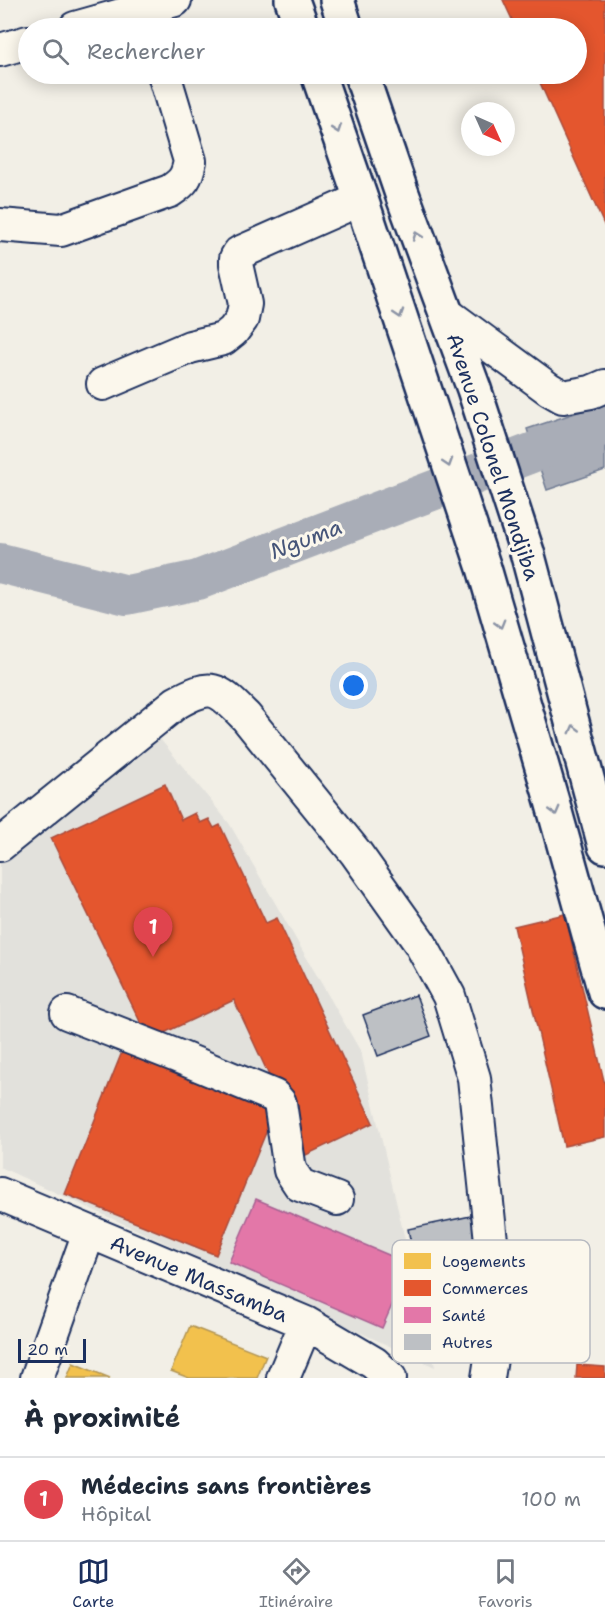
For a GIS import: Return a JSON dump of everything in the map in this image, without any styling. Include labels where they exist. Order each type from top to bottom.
[{"type":"main road","points":[[292,0],[298,18]]},
{"type":"main road","points":[[337,0],[343,18]]},
{"type":"main road","points":[[321,84],[361,199]]},
{"type":"main road","name":"Avenue Colonel Mondjiba","points":[[364,84],[401,192],[474,389],[527,552],[605,846]]},
{"type":"main road","name":"Avenue Colonel Mondjiba","points":[[361,199],[484,568],[605,992]]},
{"type":"street","points":[[148,18],[175,0]]},
{"type":"street","points":[[0,50],[18,45]]},
{"type":"street","points":[[0,225],[61,231],[170,191],[179,185],[187,174],[190,161],[167,84]]},
{"type":"street","points":[[103,384],[190,347],[223,339],[242,319],[245,304],[236,264],[239,253],[361,199]]},
{"type":"street","points":[[447,314],[563,397],[591,392],[605,386]]},
{"type":"street","points":[[0,845],[176,704],[196,692],[212,690],[227,698],[246,717],[362,862],[420,943],[450,996],[474,1078],[491,1240]]},
{"type":"street","points":[[67,1013],[274,1096],[280,1103],[290,1170],[300,1185],[337,1198]]},
{"type":"street","name":"Avenue Massamba","points":[[0,1194],[306,1323],[374,1363],[390,1378]]},
{"type":"street","points":[[37,1378],[89,1232]]},
{"type":"street","points":[[283,1378],[306,1323]]},
{"type":"street","points":[[488,1378],[490,1363]]},
{"type":"shaded area","points":[[605,403],[605,470],[547,490],[527,429]]},
{"type":"shaded area","points":[[156,734],[229,823],[361,1052],[405,1240],[392,1240],[392,1347],[0,1167],[0,861]]},
{"type":"building: Logements","points":[[190,1326],[266,1356],[257,1378],[189,1378],[171,1371]]},
{"type":"building: Logements","points":[[73,1363],[110,1378],[67,1378]]},
{"type":"building: Commerces","points":[[503,0],[605,0],[605,227],[541,84],[587,84],[587,18],[511,18]]},
{"type":"building: Commerces","points":[[165,784],[181,820],[195,813],[200,823],[209,819],[214,828],[220,825],[266,923],[277,918],[373,1123],[306,1155],[234,1000],[149,1040],[51,838]]},
{"type":"building: Commerces","points":[[565,914],[605,1085],[605,1137],[564,1146],[514,926]]},
{"type":"building: Commerces","points":[[126,1042],[278,1103],[216,1255],[65,1194]]},
{"type":"building: Commerces","points":[[577,1365],[605,1367],[605,1378],[576,1378]]},
{"type":"building: Santé","points":[[256,1199],[392,1256],[392,1305],[382,1328],[229,1262]]},
{"type":"building: Autres","points":[[416,995],[431,1036],[378,1056],[363,1015]]},
{"type":"building: Autres","points":[[471,1216],[476,1240],[410,1240],[408,1229]]},
{"type":"waterway","name":"Nguma","points":[[0,563],[127,595],[198,580],[605,425]]},
{"type":"place","name":"Médecins sans frontières","points":[[153,957]]}]
